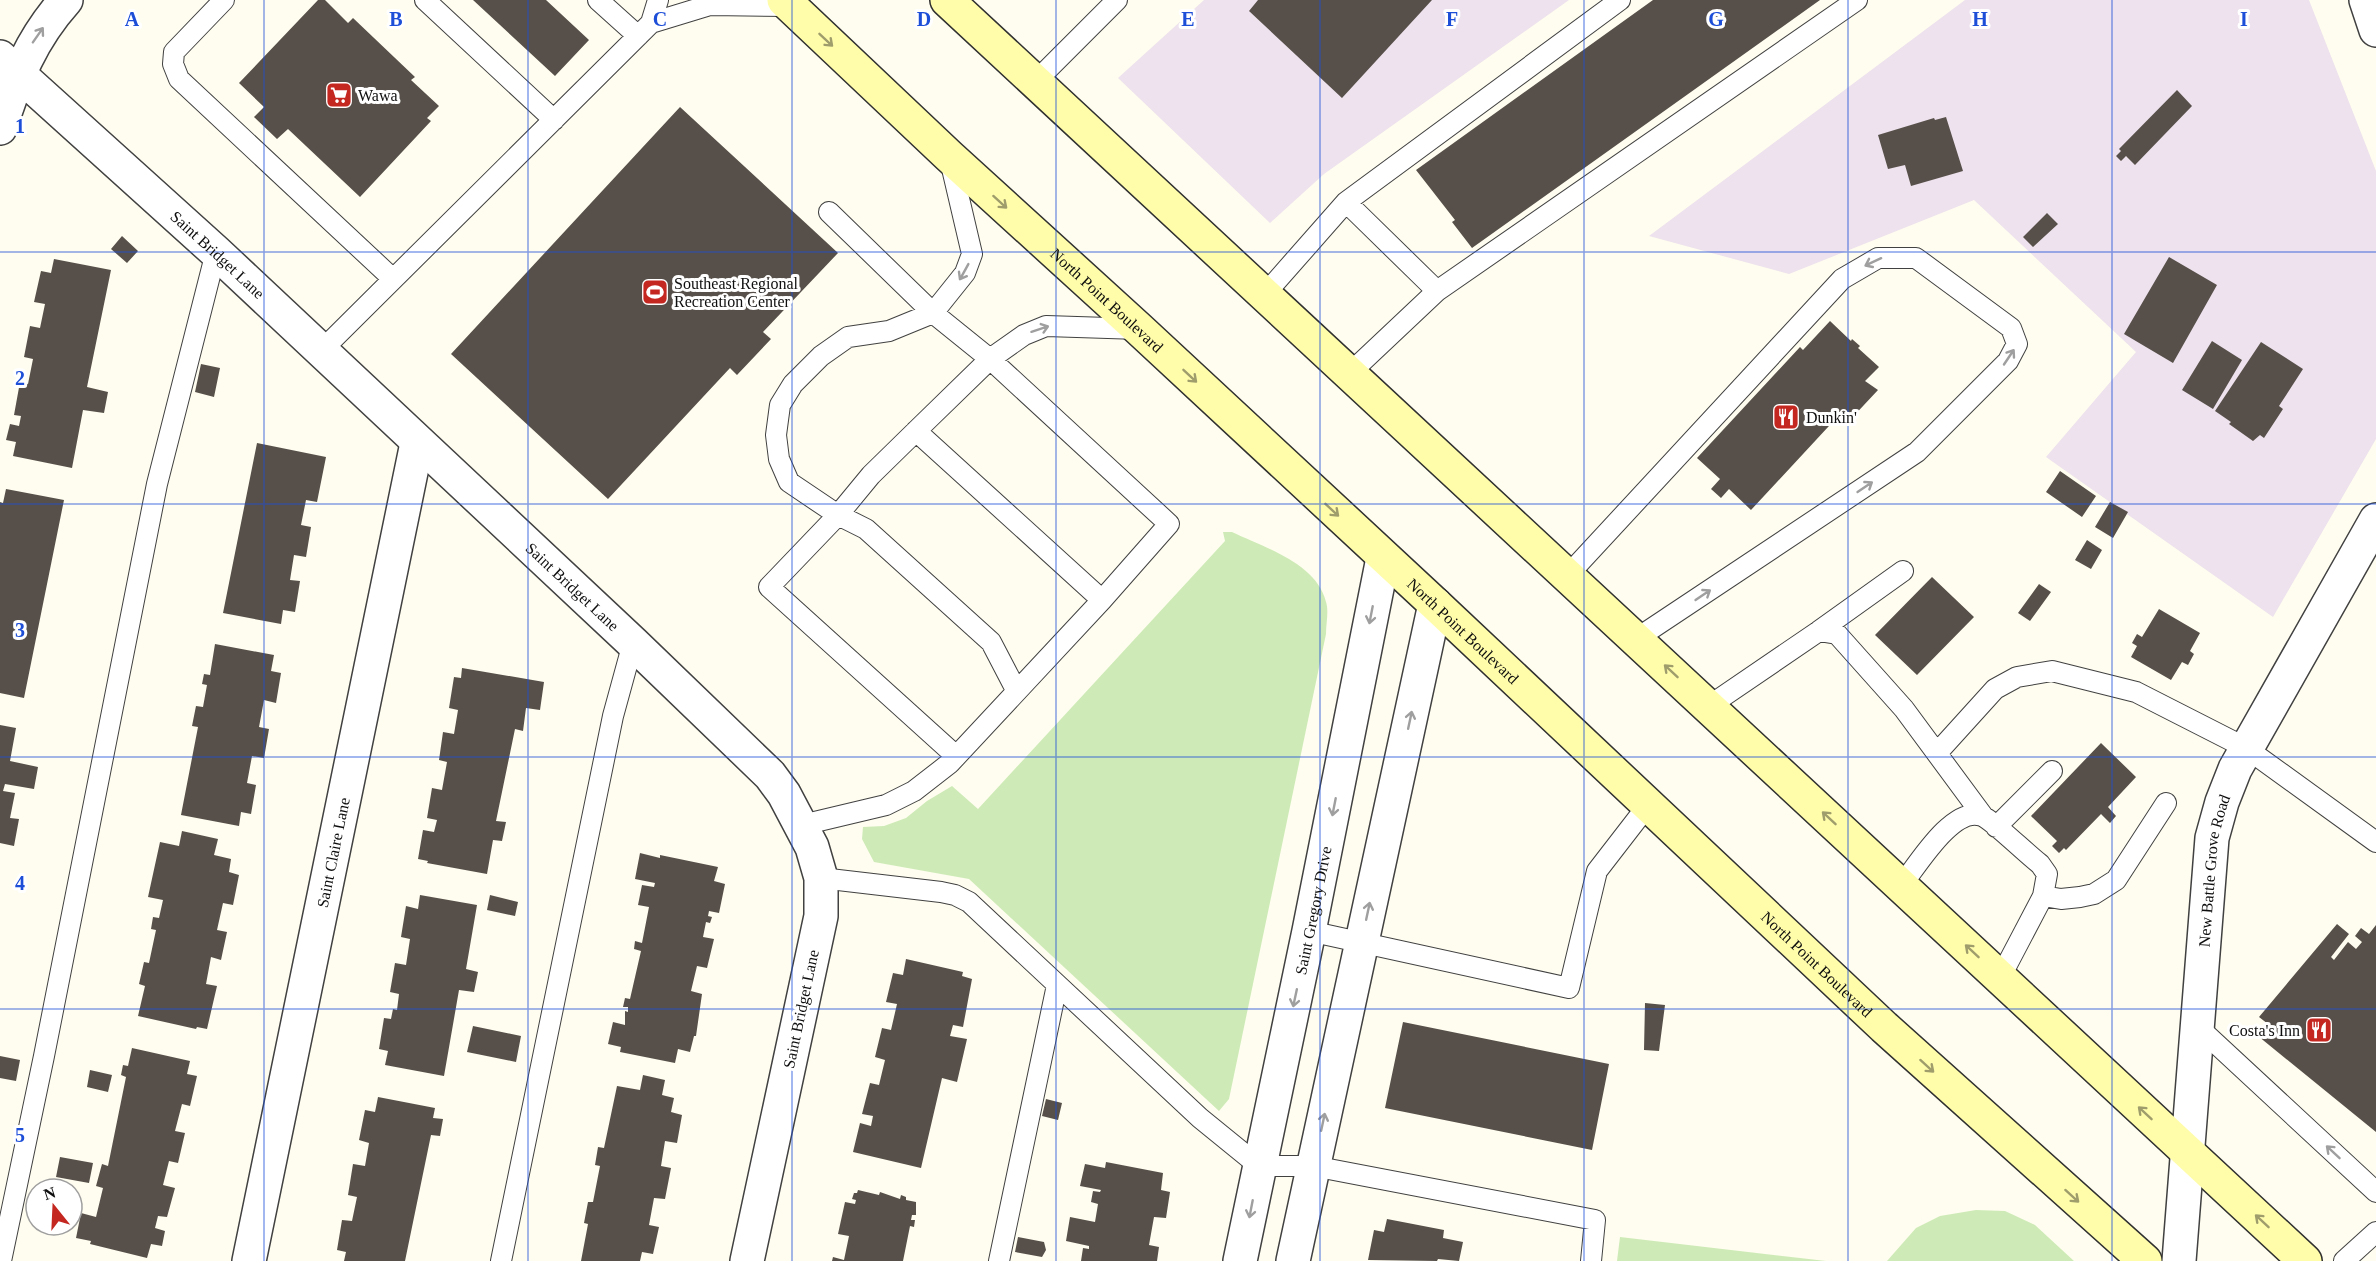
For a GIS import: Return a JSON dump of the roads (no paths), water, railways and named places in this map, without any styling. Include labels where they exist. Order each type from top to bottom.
[{"type":"main road","points":[[947,0],[2305,1261]]},
{"type":"main road","name":"North Point Boulevard","points":[[787,3],[949,156],[1139,329],[1434,604],[1884,1027],[2145,1261]]},
{"type":"street","points":[[0,128],[9,66],[30,47],[66,0]]},
{"type":"street","points":[[2366,0],[2376,30]]},
{"type":"street","name":"Saint Bridget Lane","points":[[9,66],[216,252],[633,644],[770,775],[784,794],[812,847],[821,878],[821,916],[747,1261]]},
{"type":"street","name":"Saint Claire Lane","points":[[249,1261],[417,443]]},
{"type":"street","name":"New Battle Grove Road","points":[[2179,1261],[2212,838],[2222,802],[2235,769],[2376,520]]},
{"type":"street","name":"Saint Gregory Drive","points":[[1240,1261],[1309,931],[1383,558]]},
{"type":"street","points":[[1293,1261],[1434,604]]},
{"type":"lane","points":[[224,0],[174,52],[173,64],[179,79],[393,279]]},
{"type":"lane","points":[[425,0],[554,120]]},
{"type":"lane","points":[[598,0],[644,30]]},
{"type":"lane","points":[[321,351],[644,30],[658,0]]},
{"type":"lane","points":[[1036,81],[1117,0]]},
{"type":"lane","points":[[1266,294],[1346,202],[1620,0]]},
{"type":"lane","points":[[1350,373],[1437,291],[1857,0]]},
{"type":"lane","points":[[644,30],[710,5],[787,3]]},
{"type":"lane","points":[[949,156],[972,254],[965,273],[933,313],[889,332],[848,337],[821,356],[793,384],[780,405],[776,435],[779,459],[789,482],[838,515],[866,529],[991,642],[1016,690]]},
{"type":"lane","points":[[1346,202],[1437,291]]},
{"type":"lane","points":[[802,825],[886,805],[914,790],[956,756],[1102,600],[1169,524],[990,359],[933,313],[829,212]]},
{"type":"lane","points":[[1,1261],[157,484],[216,252]]},
{"type":"lane","points":[[1568,575],[1842,279],[1878,258],[1916,258],[2011,328],[2017,344],[2008,361],[1917,452],[1636,639]]},
{"type":"lane","points":[[956,756],[769,587],[838,515],[872,475],[916,431],[990,359],[1024,335],[1046,326],[1139,329]]},
{"type":"lane","points":[[916,431],[1102,600]]},
{"type":"lane","points":[[1709,706],[1903,571]]},
{"type":"lane","points":[[1819,631],[1838,634],[1852,648],[1905,709],[1990,822],[2040,864],[2047,874],[2043,896],[2001,978]]},
{"type":"lane","points":[[501,1261],[613,716],[633,644]]},
{"type":"lane","points":[[1937,753],[1995,689],[2017,677],[2052,671],[2136,692],[2246,748],[2376,842]]},
{"type":"lane","points":[[1990,822],[2052,771]]},
{"type":"lane","points":[[2043,896],[2061,899],[2094,894],[2116,880],[2166,803]]},
{"type":"lane","points":[[1309,931],[1569,988],[1597,871],[1648,805]]},
{"type":"lane","points":[[1902,886],[1950,824],[1967,815],[1990,822]]},
{"type":"lane","points":[[821,878],[955,895],[969,902],[1200,1118],[1259,1166],[1313,1166],[1595,1220],[1591,1261]]},
{"type":"lane","points":[[999,1261],[1057,986]]},
{"type":"lane","points":[[2196,1025],[2376,1192]]},
{"type":"lane","points":[[2344,1261],[2376,1232]]},
{"type":"place","name":"Wawa","points":[[339,95]]},
{"type":"place","name":"Southeast Regional Recreation Center","points":[[655,292]]},
{"type":"place","name":"Dunkin'","points":[[1786,417]]},
{"type":"place","name":"Costa's Inn","points":[[2319,1030]]}]
